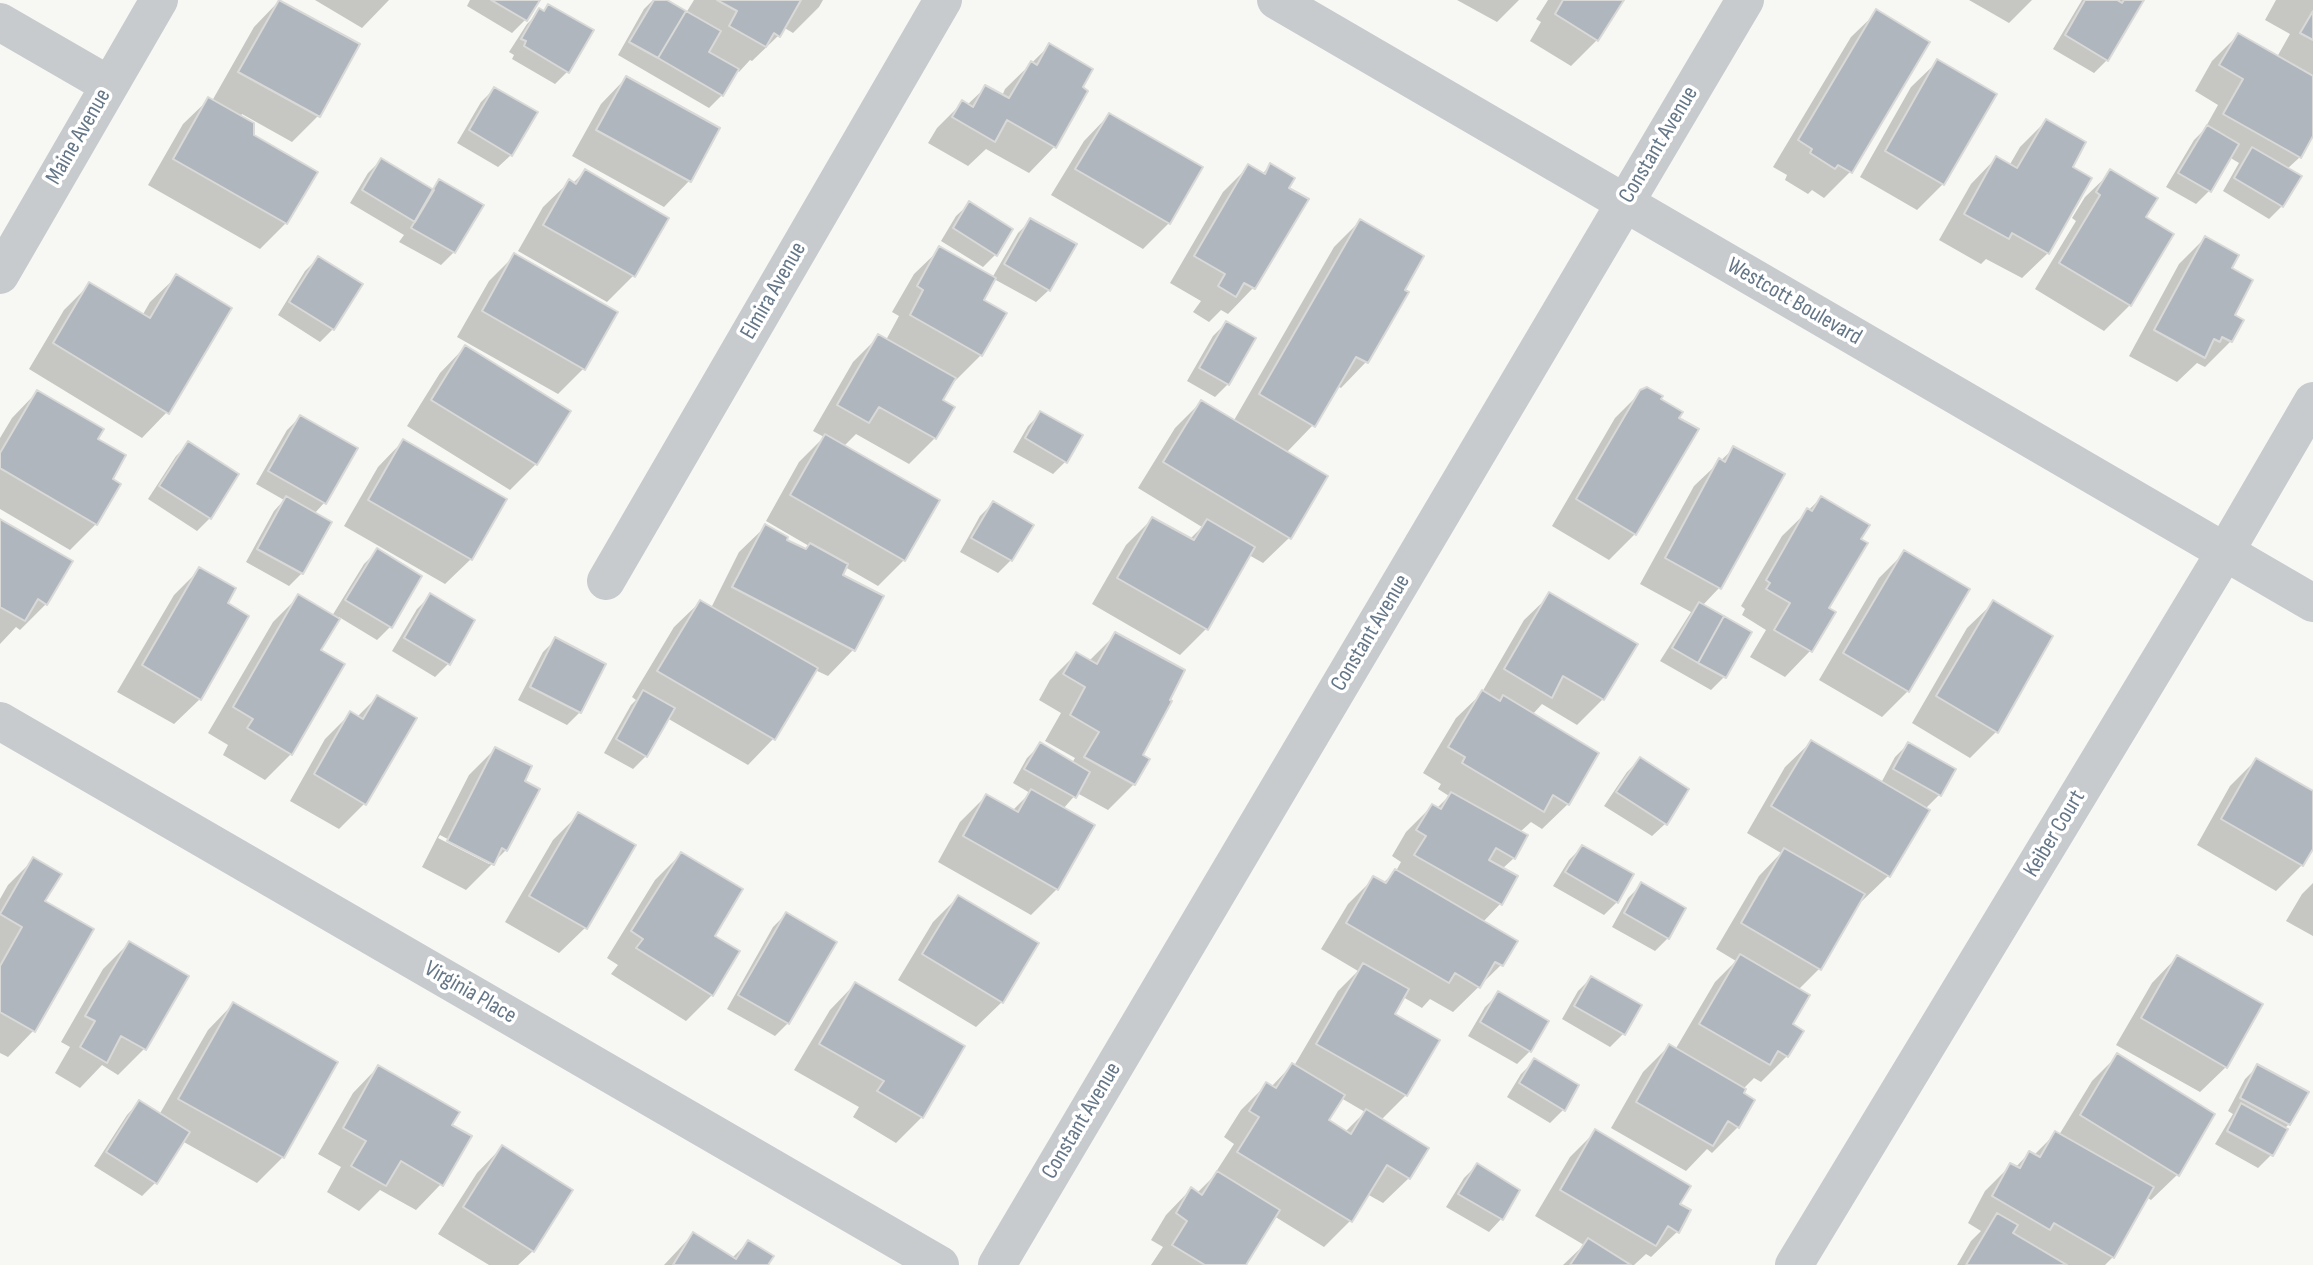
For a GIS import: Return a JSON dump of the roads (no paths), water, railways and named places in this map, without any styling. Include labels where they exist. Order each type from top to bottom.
[{"type":"street","name":"Maine Avenue","points":[[0,275],[159,0]]},
{"type":"street","name":"Elmira Avenue","points":[[606,581],[943,0]]},
{"type":"street","name":"Westcott Boulevard","points":[[1276,0],[2313,603]]},
{"type":"street","name":"Constant Avenue","points":[[997,1265],[1745,0]]},
{"type":"street","points":[[0,22],[109,85]]},
{"type":"street","name":"Keiber Court","points":[[1794,1265],[2225,552],[2313,401]]},
{"type":"street","name":"Virginia Place","points":[[0,721],[940,1265]]}]
